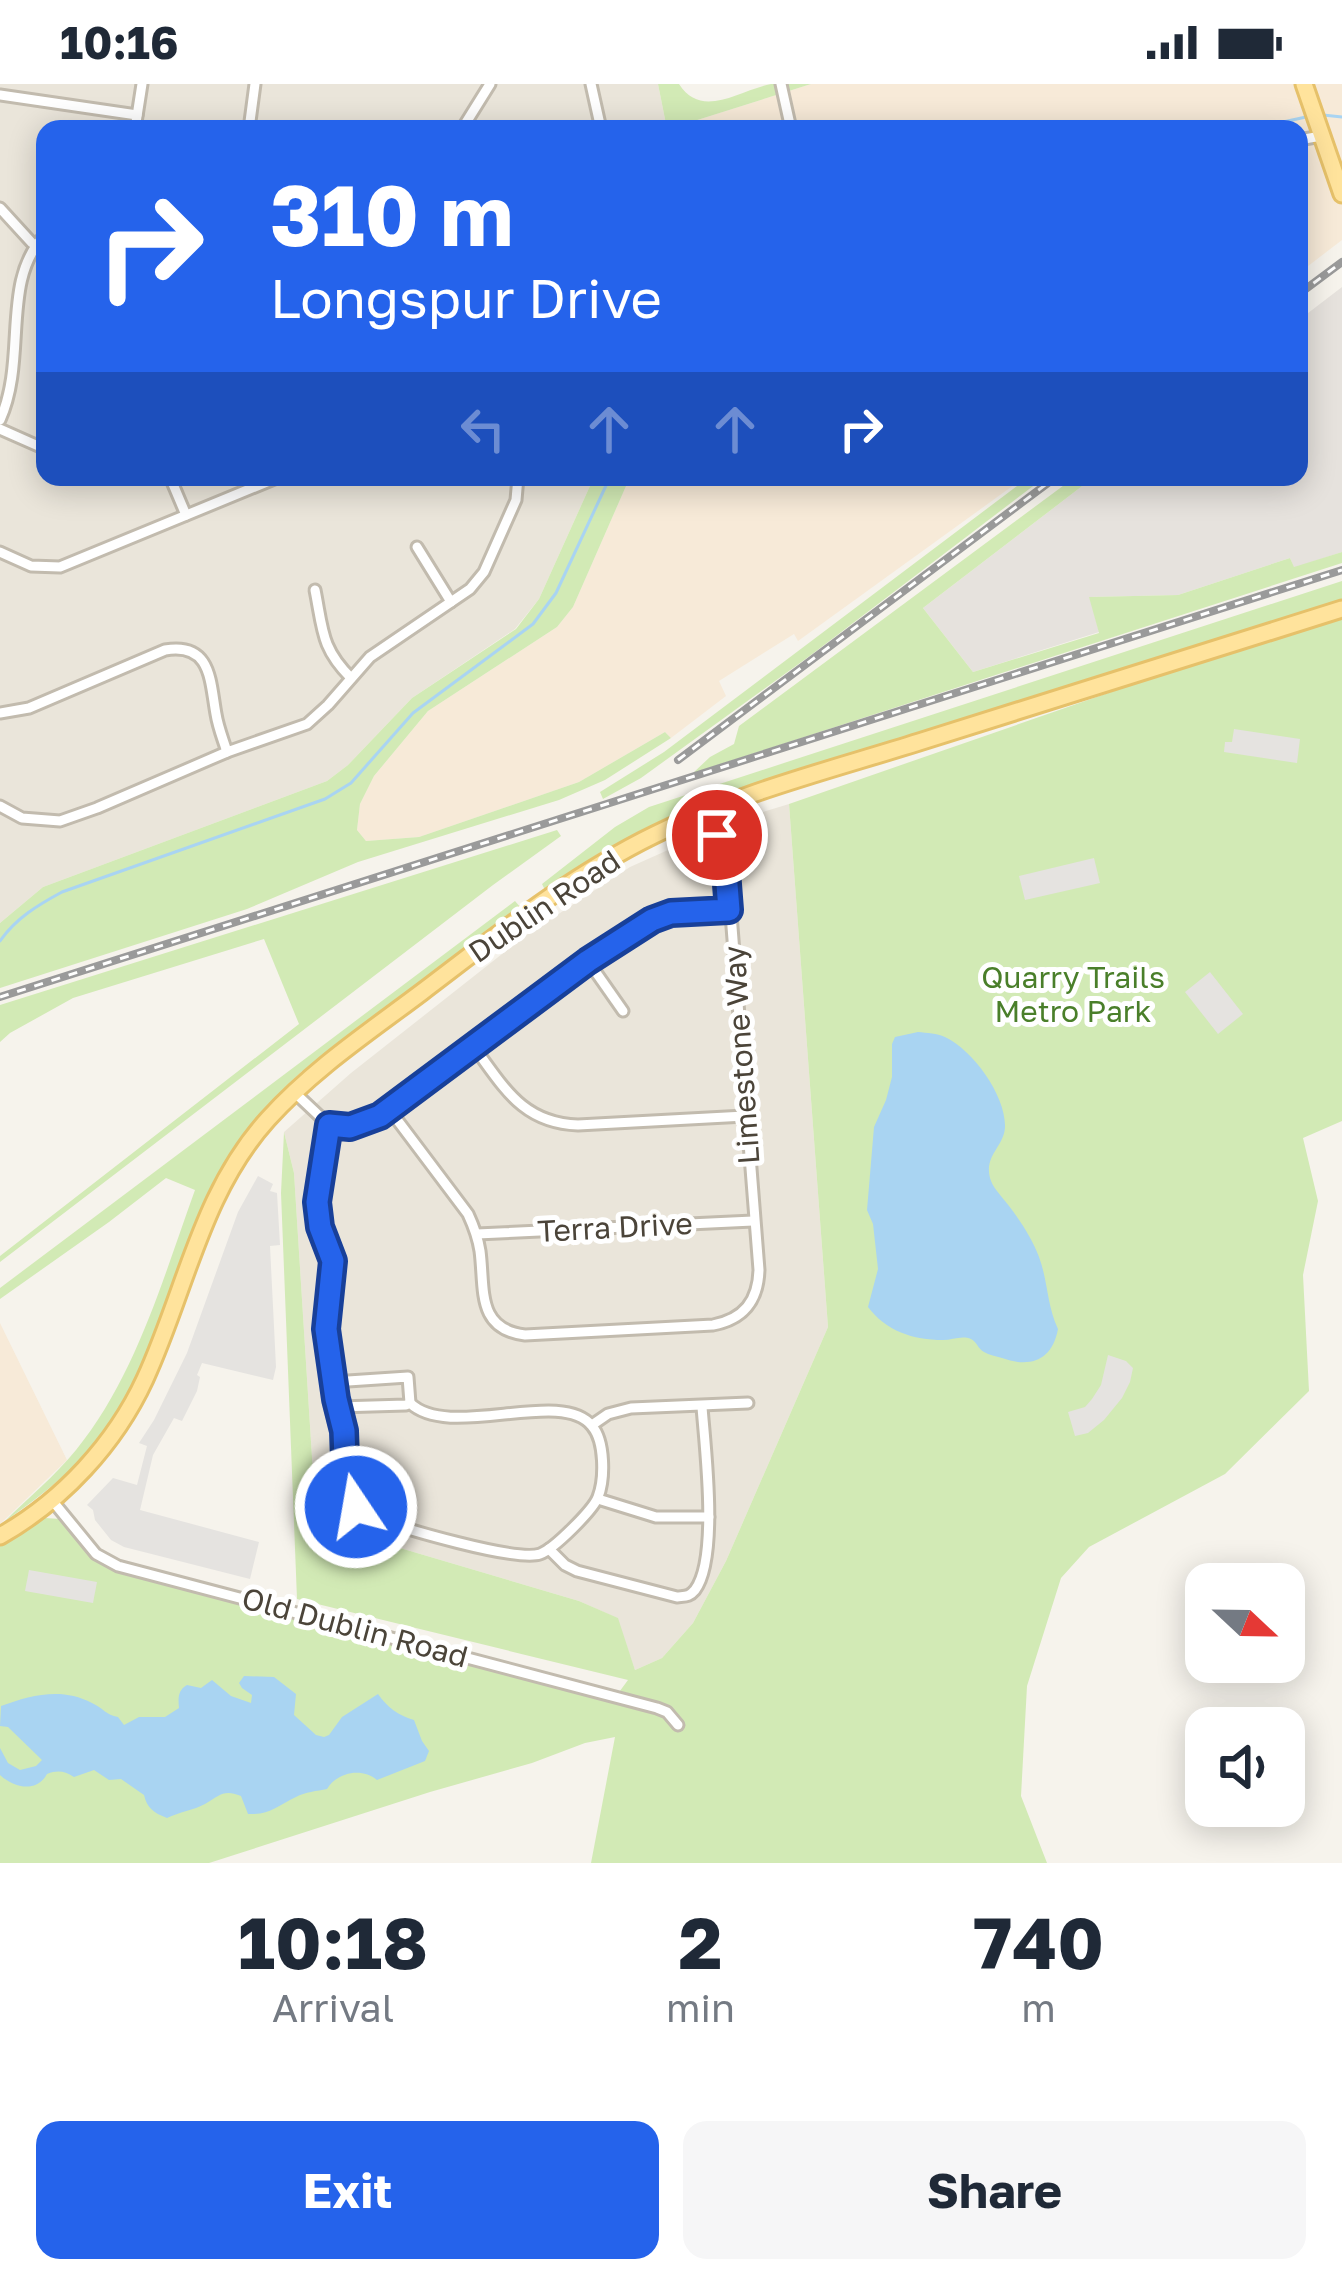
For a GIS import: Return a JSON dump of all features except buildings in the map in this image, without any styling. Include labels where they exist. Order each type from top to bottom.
[{"type":"main road","points":[[1304,84],[1342,194]]},
{"type":"main road","name":"Dublin Road","points":[[0,1536],[29,1520],[100,1450],[123,1420],[145,1380],[203,1222],[258,1131],[317,1071],[565,886],[651,836],[709,812],[839,766],[1342,609]]},
{"type":"street","points":[[136,120],[142,84]]},
{"type":"street","points":[[250,120],[255,84]]},
{"type":"street","points":[[468,120],[490,84]]},
{"type":"street","points":[[591,84],[599,120]]},
{"type":"street","points":[[781,84],[789,120]]},
{"type":"street","points":[[0,95],[137,115]]},
{"type":"street","points":[[1308,138],[1321,136]]},
{"type":"street","points":[[0,208],[32,243]]},
{"type":"street","points":[[0,420],[8,397],[8,290],[21,255],[36,241]]},
{"type":"street","points":[[0,429],[36,445]]},
{"type":"street","points":[[174,486],[186,515]]},
{"type":"street","points":[[0,552],[31,566],[60,567],[257,486]]},
{"type":"street","points":[[0,806],[22,818],[60,821],[307,724],[383,646],[470,589],[484,572],[518,486]]},
{"type":"street","points":[[417,547],[452,602]]},
{"type":"street","points":[[315,590],[327,648],[352,679]]},
{"type":"street","points":[[194,654],[200,641]]},
{"type":"street","points":[[0,713],[29,708],[165,650],[182,649],[208,669],[226,752]]},
{"type":"street","name":"Limestone Way","points":[[477,1234],[488,1312],[506,1330],[525,1335],[713,1325],[736,1317],[754,1300],[759,1270],[725,859],[709,812]]},
{"type":"street","points":[[294,1092],[329,1125],[368,1123],[588,961],[662,916],[729,910]]},
{"type":"street","points":[[588,961],[623,1011]]},
{"type":"street","points":[[474,1047],[514,1100],[550,1122],[578,1125],[746,1116]]},
{"type":"street","points":[[389,1109],[457,1196],[477,1234]]},
{"type":"street","points":[[329,1125],[317,1202],[320,1227],[333,1261],[326,1329],[333,1382],[344,1431],[346,1488],[352,1501],[361,1510],[395,1523],[514,1555],[539,1555],[598,1499],[602,1479],[597,1434],[579,1416],[532,1413],[440,1418],[418,1412],[410,1403],[408,1377],[333,1382]]},
{"type":"street","name":"Terra Drive","points":[[477,1234],[753,1221]]},
{"type":"street","points":[[338,1407],[410,1403]]},
{"type":"street","points":[[592,1425],[608,1414],[631,1408],[748,1403]]},
{"type":"street","points":[[549,1550],[578,1570],[677,1597],[694,1591],[710,1542],[702,1407]]},
{"type":"street","name":"Old Dublin Road","points":[[51,1499],[96,1554],[118,1566],[656,1708],[678,1725]]},
{"type":"street","points":[[598,1499],[656,1517],[709,1517]]},
{"type":"shaded area","points":[[0,84],[658,84],[665,120],[36,120],[36,486],[590,486],[539,599],[515,629],[412,698],[327,781],[43,887],[0,923]]},
{"type":"shaded area","points":[[811,84],[1342,84],[1342,240],[1308,266],[1308,120],[697,120]]},
{"type":"shaded area","points":[[1342,287],[1342,552],[1294,568],[1290,558],[1178,595],[1090,597],[1099,632],[973,672],[923,608],[1082,486],[1308,486],[1308,313]]},
{"type":"shaded area","points":[[626,486],[1013,486],[798,641],[794,634],[719,681],[726,696],[671,738],[665,732],[579,782],[419,837],[366,841],[357,830],[360,804],[374,776],[428,711],[557,627],[573,607]]},
{"type":"shaded area","points":[[1234,729],[1300,739],[1297,763],[1224,752]]},
{"type":"shaded area","points":[[789,804],[828,1327],[726,1561],[693,1623],[662,1658],[635,1670],[617,1618],[579,1601],[356,1535],[327,1515],[314,1489],[294,1173],[284,1132],[525,936],[630,867],[733,821]]},
{"type":"shaded area","points":[[1094,858],[1100,883],[1025,900],[1019,876]]},
{"type":"shaded area","points":[[1210,972],[1243,1014],[1218,1034],[1185,992]]},
{"type":"shaded area","points":[[258,1176],[273,1184],[270,1191],[277,1193],[280,1245],[270,1246],[273,1380],[202,1363],[197,1391],[182,1421],[174,1418],[153,1455],[140,1510],[259,1542],[250,1579],[124,1547],[111,1540],[87,1505],[113,1478],[137,1485],[147,1446],[139,1443],[187,1353],[238,1212]]},
{"type":"shaded area","points":[[0,1323],[67,1460],[0,1524]]},
{"type":"shaded area","points":[[1108,1355],[1133,1368],[1130,1382],[1104,1420],[1088,1433],[1075,1436],[1068,1412],[1085,1407],[1092,1399],[1101,1385]]},
{"type":"shaded area","points":[[29,1570],[97,1582],[93,1603],[25,1591]]},
{"type":"green space","points":[[658,84],[679,84],[688,95],[710,101],[771,84],[811,84],[697,120],[665,120]]},
{"type":"green space","points":[[590,486],[626,486],[573,607],[557,627],[428,711],[374,776],[360,804],[357,830],[366,841],[419,837],[579,782],[665,732],[671,738],[605,780],[559,800],[358,862],[247,909],[0,988],[0,923],[43,887],[327,781],[412,698],[516,629],[539,599]]},
{"type":"green space","points":[[1017,486],[1033,486],[811,655],[641,778],[603,799],[600,792],[664,752]]},
{"type":"green space","points":[[1063,486],[1082,486],[923,608],[973,672],[1099,633],[1089,597],[1178,595],[1290,558],[1294,567],[1342,552],[1342,563],[693,773],[734,744],[739,726]]},
{"type":"green space","points":[[1342,581],[1342,599],[773,780],[658,824],[605,849],[545,890],[542,884],[615,827],[649,807]]},
{"type":"green space","name":"Quarry Trails Metro Park","points":[[1342,616],[1342,1121],[1303,1138],[1318,1201],[1303,1275],[1309,1391],[1225,1474],[1089,1547],[1061,1578],[1027,1686],[1021,1796],[1047,1863],[591,1863],[615,1737],[209,1863],[0,1863],[0,1545],[45,1518],[61,1519],[95,1557],[614,1699],[628,1680],[297,1599],[281,1193],[284,1132],[294,1173],[314,1489],[327,1515],[356,1535],[579,1601],[618,1618],[635,1670],[662,1658],[693,1623],[726,1561],[828,1327],[789,804]]},
{"type":"green space","points":[[557,830],[561,836],[0,1262],[0,1256],[299,1024],[264,939],[73,998],[0,1042],[0,1005]]},
{"type":"green space","points":[[515,901],[521,908],[301,1072],[263,1112],[212,1188],[143,1367],[118,1413],[75,1465],[4,1522],[76,1450],[115,1391],[146,1325],[195,1190],[166,1178],[0,1299],[0,1288]]},
{"type":"water","points":[[918,1032],[956,1043],[986,1075],[1000,1102],[1005,1127],[990,1163],[990,1178],[1036,1250],[1058,1329],[1051,1348],[1030,1362],[990,1355],[968,1338],[911,1336],[883,1322],[868,1307],[878,1269],[867,1210],[874,1127],[892,1077],[895,1037]]},
{"type":"water","points":[[244,1676],[274,1677],[296,1694],[294,1715],[324,1737],[342,1717],[378,1694],[394,1710],[414,1720],[429,1751],[425,1761],[377,1780],[364,1774],[343,1775],[327,1789],[303,1794],[262,1813],[248,1814],[241,1796],[226,1793],[167,1818],[121,1779],[109,1780],[94,1770],[74,1777],[51,1773],[25,1786],[0,1775],[0,1748],[8,1763],[20,1770],[42,1760],[8,1727],[0,1726],[1,1706],[35,1696],[69,1695],[118,1717],[124,1725],[139,1717],[165,1717],[179,1708],[184,1687],[201,1688],[212,1680],[231,1696],[251,1703],[252,1695],[239,1683]]},
{"type":"waterway","points":[[1323,115],[1342,117]]},
{"type":"waterway","points":[[1292,120],[1306,117]]},
{"type":"waterway","points":[[0,941],[20,919],[62,892],[325,799],[351,783],[413,713],[533,624],[556,593],[606,486]]},
{"type":"railway","points":[[1308,287],[1342,262]]},
{"type":"railway","points":[[678,760],[1044,486]]},
{"type":"railway","points":[[0,997],[1342,570]]},
{"type":"route","points":[[356,1507],[346,1488],[344,1431],[326,1329],[333,1261],[320,1227],[317,1202],[329,1125],[350,1127],[380,1116],[588,961],[652,920],[671,913],[729,910],[728,876],[717,835]]}]
